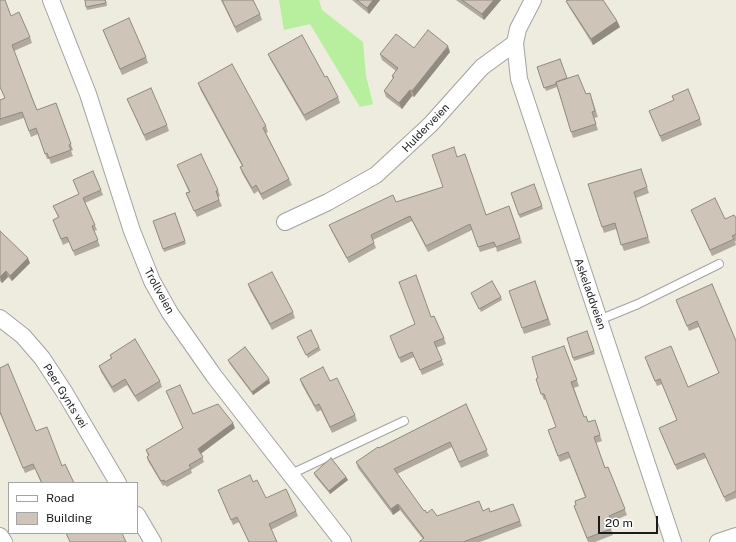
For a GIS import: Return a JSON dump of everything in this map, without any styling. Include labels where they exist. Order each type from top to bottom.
[{"type":"street","name":"Trollveien","points":[[51,0],[88,94],[132,231],[152,281],[170,313],[214,376],[343,542]]},
{"type":"street","points":[[515,43],[518,29],[533,0]]},
{"type":"street","name":"Hulderveien","points":[[285,222],[335,198],[376,175],[426,129],[482,67],[515,43]]},
{"type":"street","name":"Askeladdveien","points":[[515,43],[519,79],[528,109],[674,542]]},
{"type":"street","name":"Peer Gynts vei","points":[[0,318],[23,336],[42,358],[65,393],[117,482]]},
{"type":"street","points":[[138,517],[153,542]]},
{"type":"street","points":[[0,536],[4,542]]},
{"type":"street","points":[[718,542],[736,536]]},
{"type":"lane","points":[[599,320],[638,304],[719,264]]},
{"type":"lane","points":[[291,474],[404,421]]},
{"type":"green space","points":[[279,0],[319,0],[322,10],[363,42],[366,76],[373,104],[360,107],[310,24],[284,30]]},
{"type":"building","points":[[0,0],[5,0],[11,16],[19,12],[30,37],[12,45],[37,110],[56,103],[71,144],[69,145],[71,150],[49,158],[47,153],[45,154],[36,128],[29,131],[22,112],[0,119],[0,100],[5,98],[0,87]]},
{"type":"building","points":[[85,0],[105,0],[106,3],[86,7]]},
{"type":"building","points":[[222,0],[253,0],[260,14],[235,27]]},
{"type":"building","points":[[357,0],[373,0],[367,8]]},
{"type":"building","points":[[462,0],[494,0],[482,14]]},
{"type":"building","points":[[603,0],[617,21],[591,39],[566,1]]},
{"type":"building","points":[[129,18],[146,57],[120,69],[103,30]]},
{"type":"building","points":[[428,30],[448,46],[412,91],[410,90],[399,103],[384,91],[394,77],[392,76],[398,68],[380,54],[396,34],[414,48]]},
{"type":"building","points":[[302,35],[338,97],[304,115],[268,54]]},
{"type":"building","points":[[560,59],[567,78],[544,88],[537,67]]},
{"type":"building","points":[[232,64],[266,126],[263,128],[289,179],[261,194],[256,185],[252,188],[240,167],[243,166],[198,83]]},
{"type":"building","points":[[578,75],[586,94],[590,93],[595,111],[592,112],[596,124],[571,132],[556,82]]},
{"type":"building","points":[[151,88],[167,125],[144,135],[127,99]]},
{"type":"building","points":[[688,89],[700,119],[660,136],[649,111],[674,100],[672,96]]},
{"type":"building","points":[[454,147],[457,157],[465,154],[486,215],[509,206],[520,238],[496,247],[494,242],[478,247],[470,224],[426,246],[410,216],[371,235],[374,243],[347,258],[329,225],[393,195],[396,202],[443,187],[432,155]]},
{"type":"building","points":[[201,154],[218,190],[216,191],[219,200],[194,211],[186,193],[190,192],[177,165]]},
{"type":"building","points":[[641,169],[647,187],[634,192],[648,237],[621,245],[615,223],[602,227],[588,184]]},
{"type":"building","points":[[93,171],[101,190],[83,198],[95,225],[92,226],[98,240],[73,251],[67,237],[61,239],[53,220],[59,217],[53,206],[79,194],[73,180]]},
{"type":"building","points":[[534,184],[542,206],[519,215],[511,193]]},
{"type":"building","points":[[715,198],[725,219],[734,215],[736,218],[736,234],[732,236],[734,239],[710,250],[691,210]]},
{"type":"building","points":[[175,213],[185,241],[163,249],[153,221]]},
{"type":"building","points":[[0,231],[28,258],[10,276],[6,271],[0,277]]},
{"type":"building","points":[[272,272],[293,312],[270,324],[248,284]]},
{"type":"building","points":[[416,275],[431,317],[434,316],[444,338],[434,342],[442,360],[420,370],[412,352],[399,358],[390,336],[415,324],[399,282]]},
{"type":"building","points":[[492,281],[501,297],[479,309],[471,293]]},
{"type":"building","points":[[535,281],[548,319],[522,328],[509,291]]},
{"type":"building","points":[[712,284],[736,341],[736,491],[724,497],[704,453],[675,465],[659,428],[677,420],[660,379],[655,381],[645,357],[671,346],[688,387],[719,373],[697,321],[687,326],[676,300]]},
{"type":"building","points":[[311,330],[319,347],[306,355],[297,337]]},
{"type":"building","points":[[587,331],[594,351],[573,358],[567,338]]},
{"type":"building","points":[[135,339],[160,381],[135,396],[125,379],[112,387],[99,366],[112,358],[110,355]]},
{"type":"building","points":[[564,346],[577,380],[571,382],[584,417],[586,416],[588,422],[595,420],[600,435],[594,437],[605,468],[608,467],[625,509],[609,516],[611,522],[608,523],[611,529],[587,538],[574,506],[576,505],[575,501],[586,497],[568,452],[558,456],[548,430],[556,427],[544,394],[541,394],[536,379],[538,378],[532,357]]},
{"type":"building","points":[[245,347],[269,379],[252,392],[228,360]]},
{"type":"building","points":[[8,364],[36,431],[47,427],[62,466],[65,464],[74,482],[42,482],[33,464],[23,468],[0,412],[0,368]]},
{"type":"building","points":[[323,367],[330,381],[337,378],[355,415],[330,427],[319,404],[315,406],[300,379]]},
{"type":"building","points":[[180,385],[193,414],[218,404],[233,423],[198,449],[203,457],[189,465],[191,468],[165,482],[164,480],[161,481],[147,457],[149,455],[146,450],[183,428],[166,391]]},
{"type":"building","points":[[466,404],[487,450],[459,462],[450,442],[394,469],[424,511],[425,510],[427,513],[432,509],[437,516],[479,501],[483,511],[489,508],[490,512],[513,504],[520,521],[463,542],[419,542],[424,538],[398,504],[391,509],[356,462],[378,447],[379,448]]},
{"type":"building","points":[[331,458],[346,477],[329,491],[314,473]]},
{"type":"building","points":[[250,475],[253,482],[257,480],[266,498],[286,489],[296,511],[269,524],[277,542],[249,542],[237,517],[231,520],[218,490]]},
{"type":"building","points":[[66,534],[122,534],[126,542],[70,542]]}]
